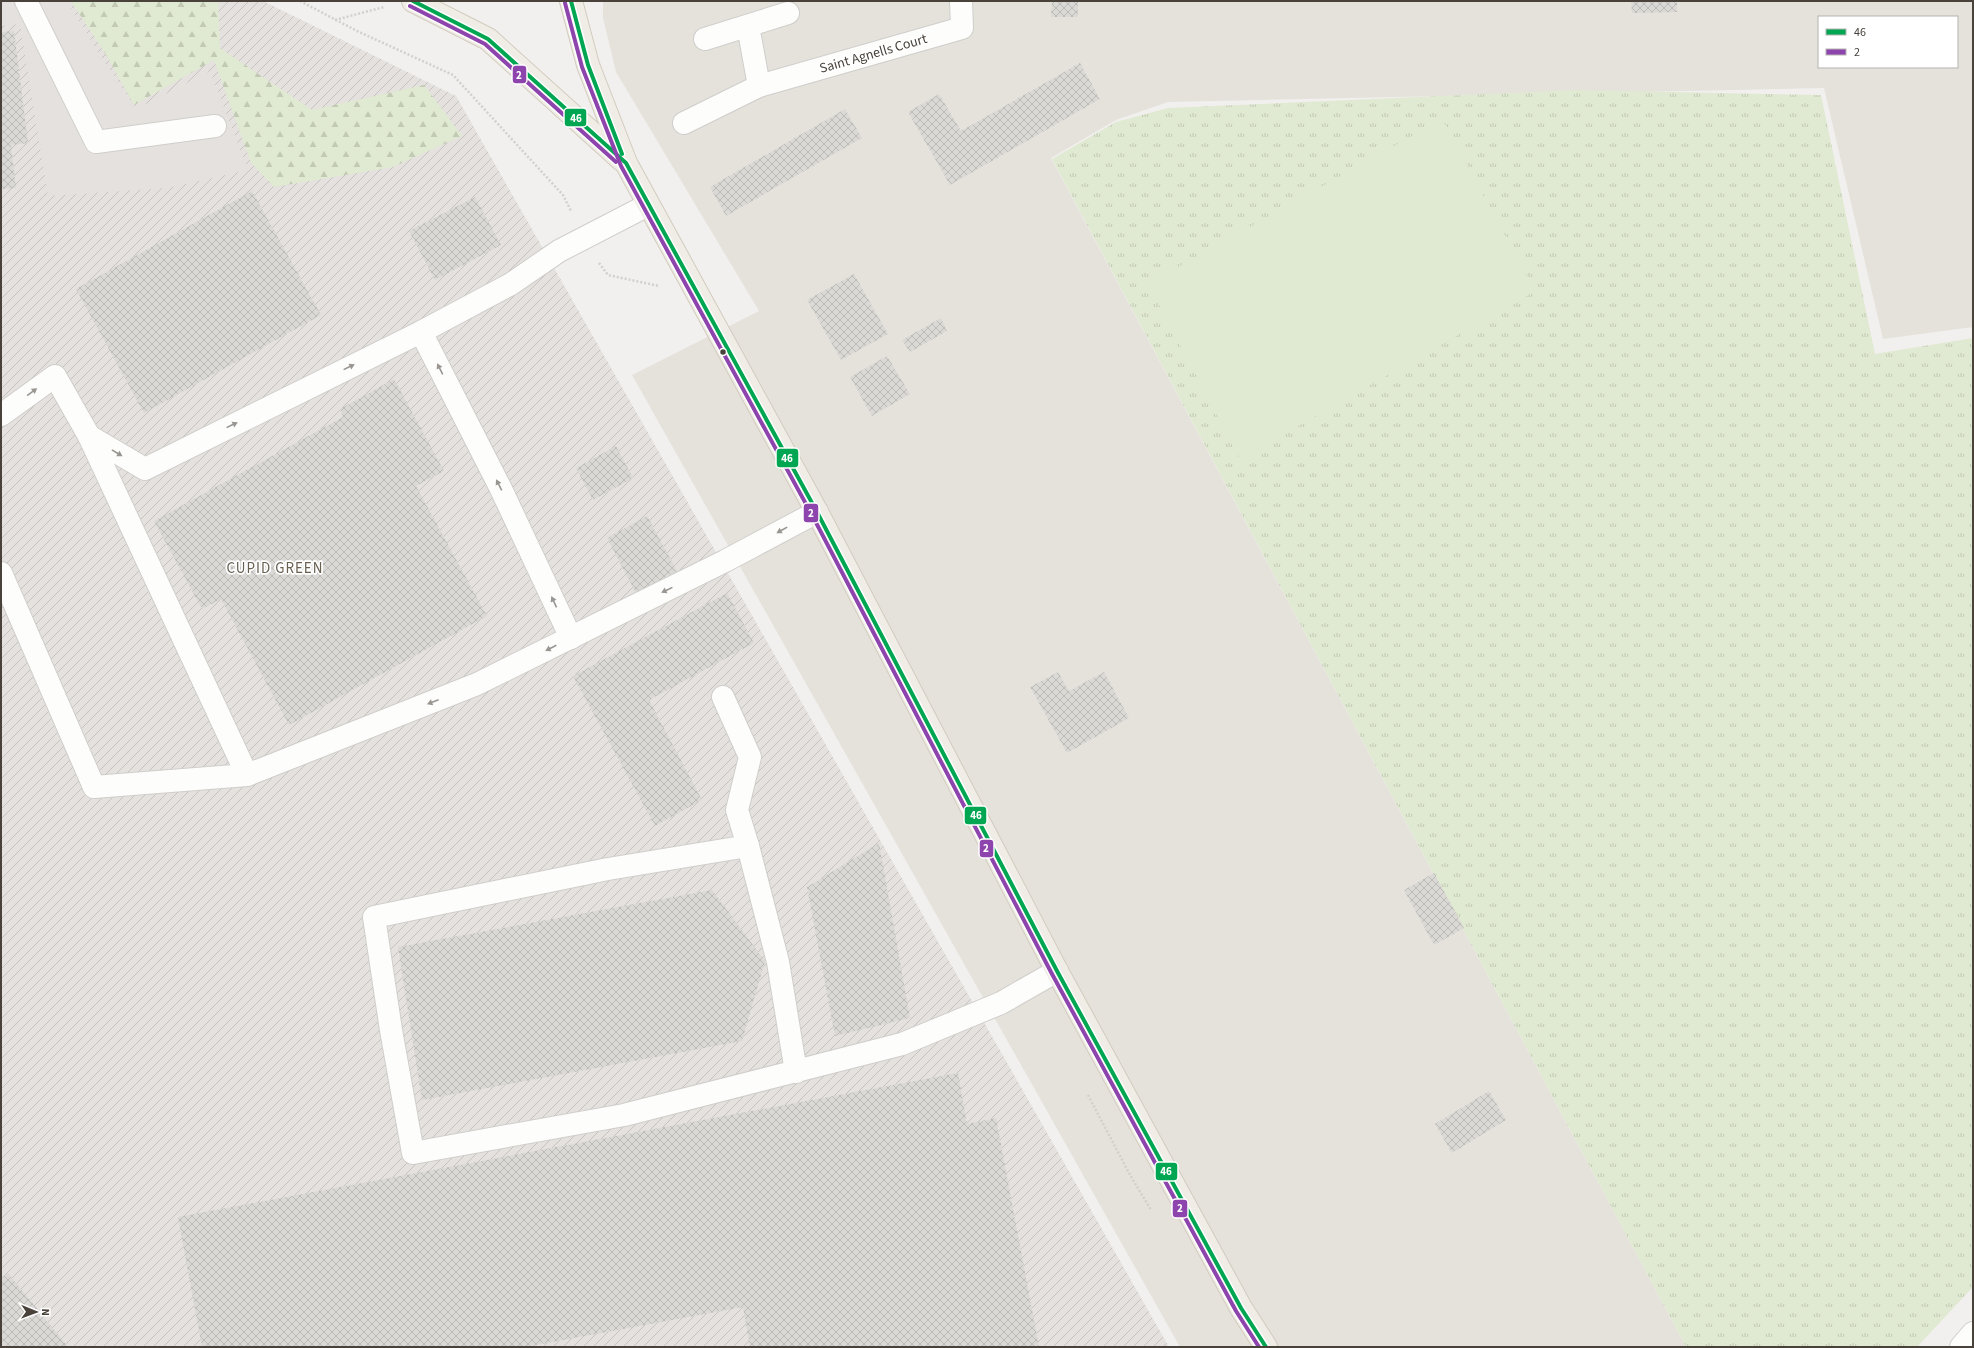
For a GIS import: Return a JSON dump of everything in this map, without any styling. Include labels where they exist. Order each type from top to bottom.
[{"type":"main road","points":[[413,1],[488,39],[626,163]]},
{"type":"main road","points":[[571,1],[588,65],[626,163],[817,512],[1057,971],[1241,1308],[1266,1347]]},
{"type":"street","points":[[26,1],[96,142],[215,126]]},
{"type":"street","name":"Saint Agnells Court","points":[[684,123],[760,86],[962,28],[961,1]]},
{"type":"street","points":[[705,39],[788,13]]},
{"type":"street","points":[[748,26],[760,86]]},
{"type":"street","points":[[89,436],[145,469],[421,332],[511,284],[558,251],[648,205]]},
{"type":"street","points":[[421,332],[501,489],[570,638]]},
{"type":"street","points":[[1,415],[55,376],[89,436],[247,775]]},
{"type":"street","points":[[1,573],[94,787],[247,775],[477,684],[725,561],[817,512]]},
{"type":"street","points":[[723,697],[750,757],[737,810],[748,846],[778,962],[796,1072]]},
{"type":"street","points":[[748,846],[608,869],[374,917],[391,1030],[413,1153],[624,1115],[902,1044],[1001,1003],[1057,971]]},
{"type":"street","points":[[1961,1347],[1973,1333]]},
{"type":"path","points":[[300,1],[335,20],[453,74],[563,195],[572,214]]},
{"type":"path","points":[[335,20],[386,7]]},
{"type":"path","points":[[598,260],[608,275],[662,287]]},
{"type":"shaded area","points":[[1,1],[263,1],[456,96],[1169,1347],[1,1347]]},
{"type":"shaded area","points":[[1,1],[67,1],[103,60],[136,109],[210,71],[248,170],[167,188],[48,196],[20,24],[1,26]]},
{"type":"shaded area","points":[[603,1],[1973,1],[1973,327],[1883,339],[1824,88],[1168,102],[1116,120],[1051,158],[1686,1347],[1180,1347],[632,375],[759,311],[616,72],[603,18]]},
{"type":"green space","points":[[71,1],[218,1],[220,48],[312,110],[424,85],[462,136],[393,167],[274,187],[251,163],[214,60],[134,105],[108,58]]},
{"type":"green space","points":[[1575,90],[1821,95],[1875,354],[1973,338],[1973,1287],[1917,1347],[1686,1347],[1052,159],[1116,122],[1168,108]]},
{"type":"green space","points":[[1442,119],[1535,291],[1240,459],[1148,284]]},
{"type":"building","points":[[1052,1],[1078,1],[1078,17],[1051,17]]},
{"type":"building","points":[[1631,1],[1677,1],[1677,12],[1632,13]]},
{"type":"building","points":[[14,31],[28,143],[11,145],[16,188],[1,189],[1,32]]},
{"type":"building","points":[[1080,63],[1100,99],[950,185],[908,112],[939,94],[961,131]]},
{"type":"building","points":[[845,109],[862,138],[726,216],[710,187]]},
{"type":"building","points":[[252,191],[321,315],[144,413],[76,289]]},
{"type":"building","points":[[475,197],[501,245],[435,280],[409,231]]},
{"type":"building","points":[[854,274],[888,334],[841,360],[807,300]]},
{"type":"building","points":[[941,318],[947,331],[910,352],[902,340]]},
{"type":"building","points":[[887,356],[910,394],[872,416],[850,377]]},
{"type":"building","points":[[394,379],[444,471],[416,486],[487,616],[289,725],[221,599],[202,609],[154,521],[343,417],[340,409]]},
{"type":"building","points":[[616,446],[633,478],[593,500],[576,468]]},
{"type":"building","points":[[647,516],[677,571],[636,593],[607,538]]},
{"type":"building","points":[[727,593],[754,643],[649,700],[702,800],[655,826],[573,676]]},
{"type":"building","points":[[1058,672],[1069,691],[1104,672],[1129,718],[1067,753],[1030,687]]},
{"type":"building","points":[[879,843],[910,1018],[835,1036],[807,887]]},
{"type":"building","points":[[1434,873],[1464,928],[1434,945],[1404,890]]},
{"type":"building","points":[[712,890],[765,961],[742,1041],[422,1100],[398,947]]},
{"type":"building","points":[[958,1073],[967,1124],[996,1118],[1039,1347],[750,1347],[743,1307],[525,1347],[202,1347],[178,1217]]},
{"type":"building","points":[[1489,1091],[1506,1120],[1452,1153],[1435,1124]]},
{"type":"building","points":[[8,1273],[68,1347],[1,1347],[1,1279]]},
{"type":"transit line","name":"46","points":[[413,1],[488,39],[626,163],[817,512],[1057,971],[1241,1308],[1266,1347]]},
{"type":"transit line","name":"46","points":[[571,1],[588,65],[622,154]]},
{"type":"transit line","name":"2","points":[[565,3],[582,67],[621,166],[812,515],[1052,974],[1236,1311],[1259,1347]]},
{"type":"transit line","name":"2","points":[[410,6],[485,44],[616,162]]},
{"type":"district","name":"CUPID GREEN","points":[[275,568]]}]
